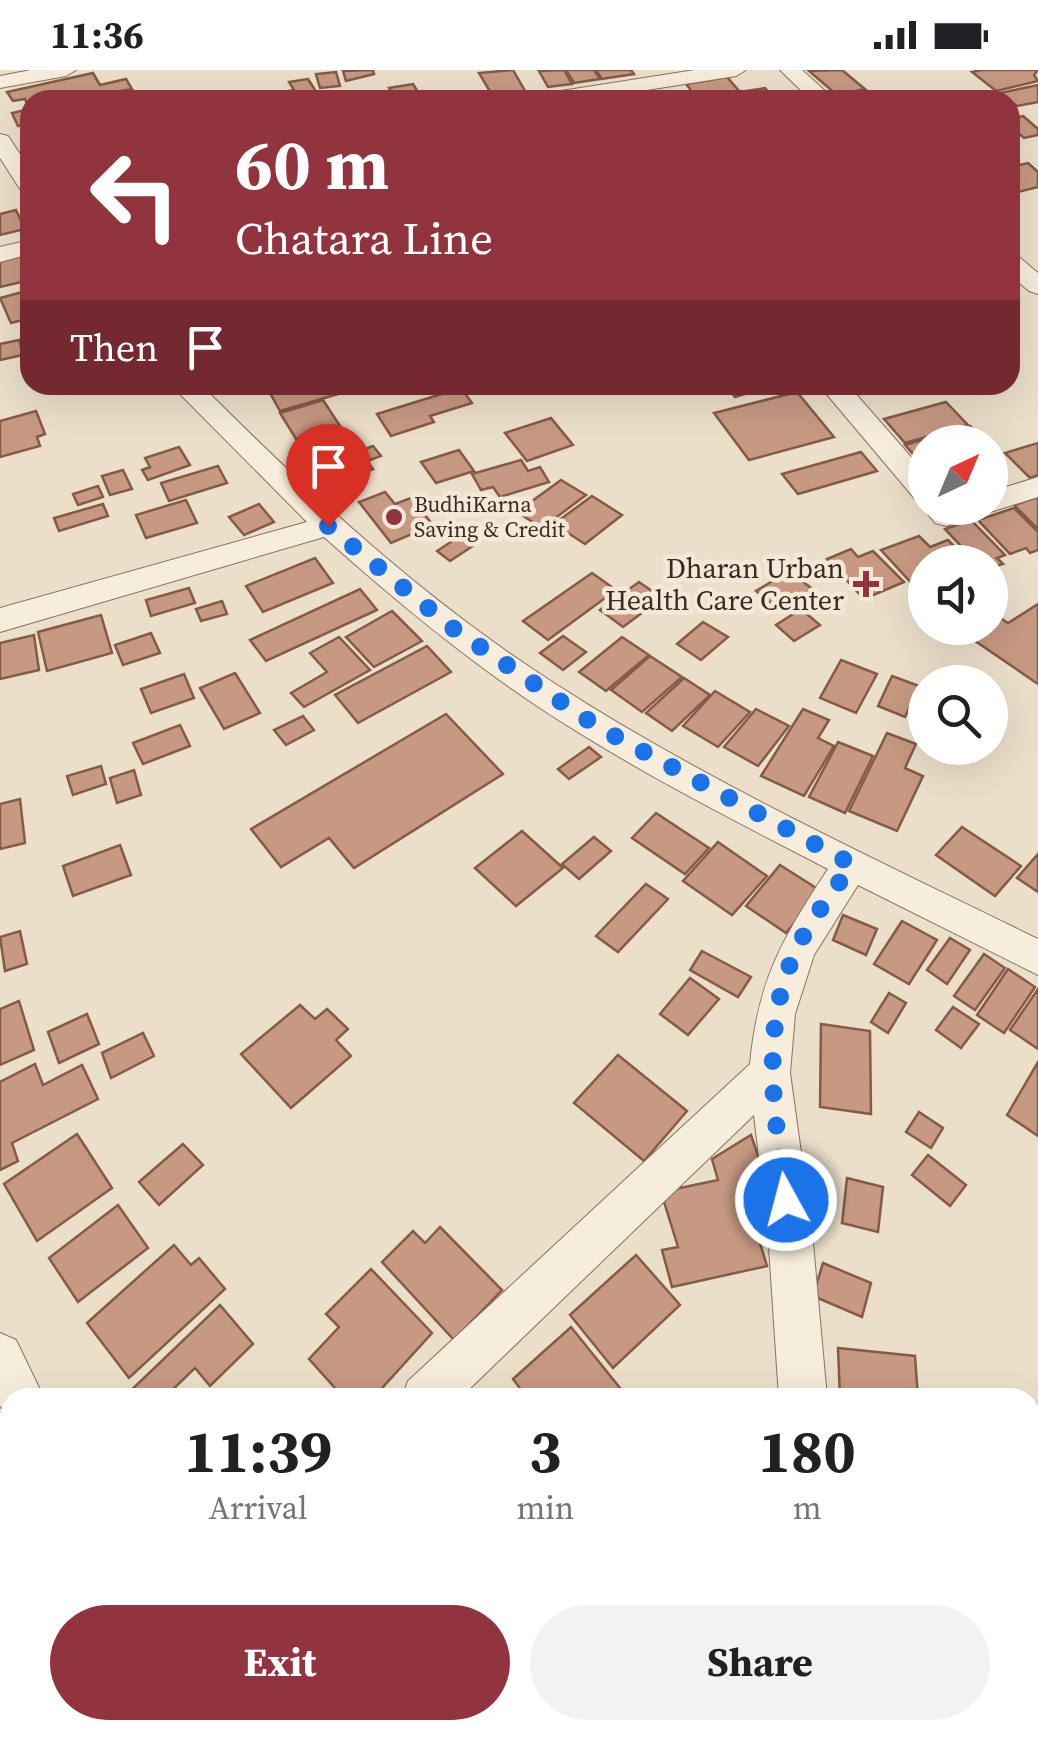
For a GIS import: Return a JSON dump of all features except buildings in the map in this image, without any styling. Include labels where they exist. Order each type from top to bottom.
[{"type":"street","points":[[0,82],[66,70]]},
{"type":"street","points":[[639,90],[736,70]]},
{"type":"street","points":[[790,70],[813,90]]},
{"type":"street","points":[[0,141],[20,172]]},
{"type":"street","points":[[196,395],[328,526],[454,629],[598,727],[852,864],[1038,958]]},
{"type":"street","points":[[842,395],[908,472]]},
{"type":"street","points":[[1008,497],[1038,488]]},
{"type":"street","points":[[0,620],[328,526]]},
{"type":"street","points":[[802,1388],[790,1232],[770,1073],[775,1014],[797,948],[852,864]]},
{"type":"street","points":[[436,1388],[770,1073]]},
{"type":"street","points":[[0,1356],[17,1388]]},
{"type":"place","name":"BudhiKarna Saving & Credit","points":[[394,517]]},
{"type":"place","name":"Dharan Urban Health Care Center","points":[[866,584]]},
{"type":"route","points":[[328,526],[454,629],[598,727],[852,864],[797,948],[775,1014],[770,1073],[786,1200]]}]
